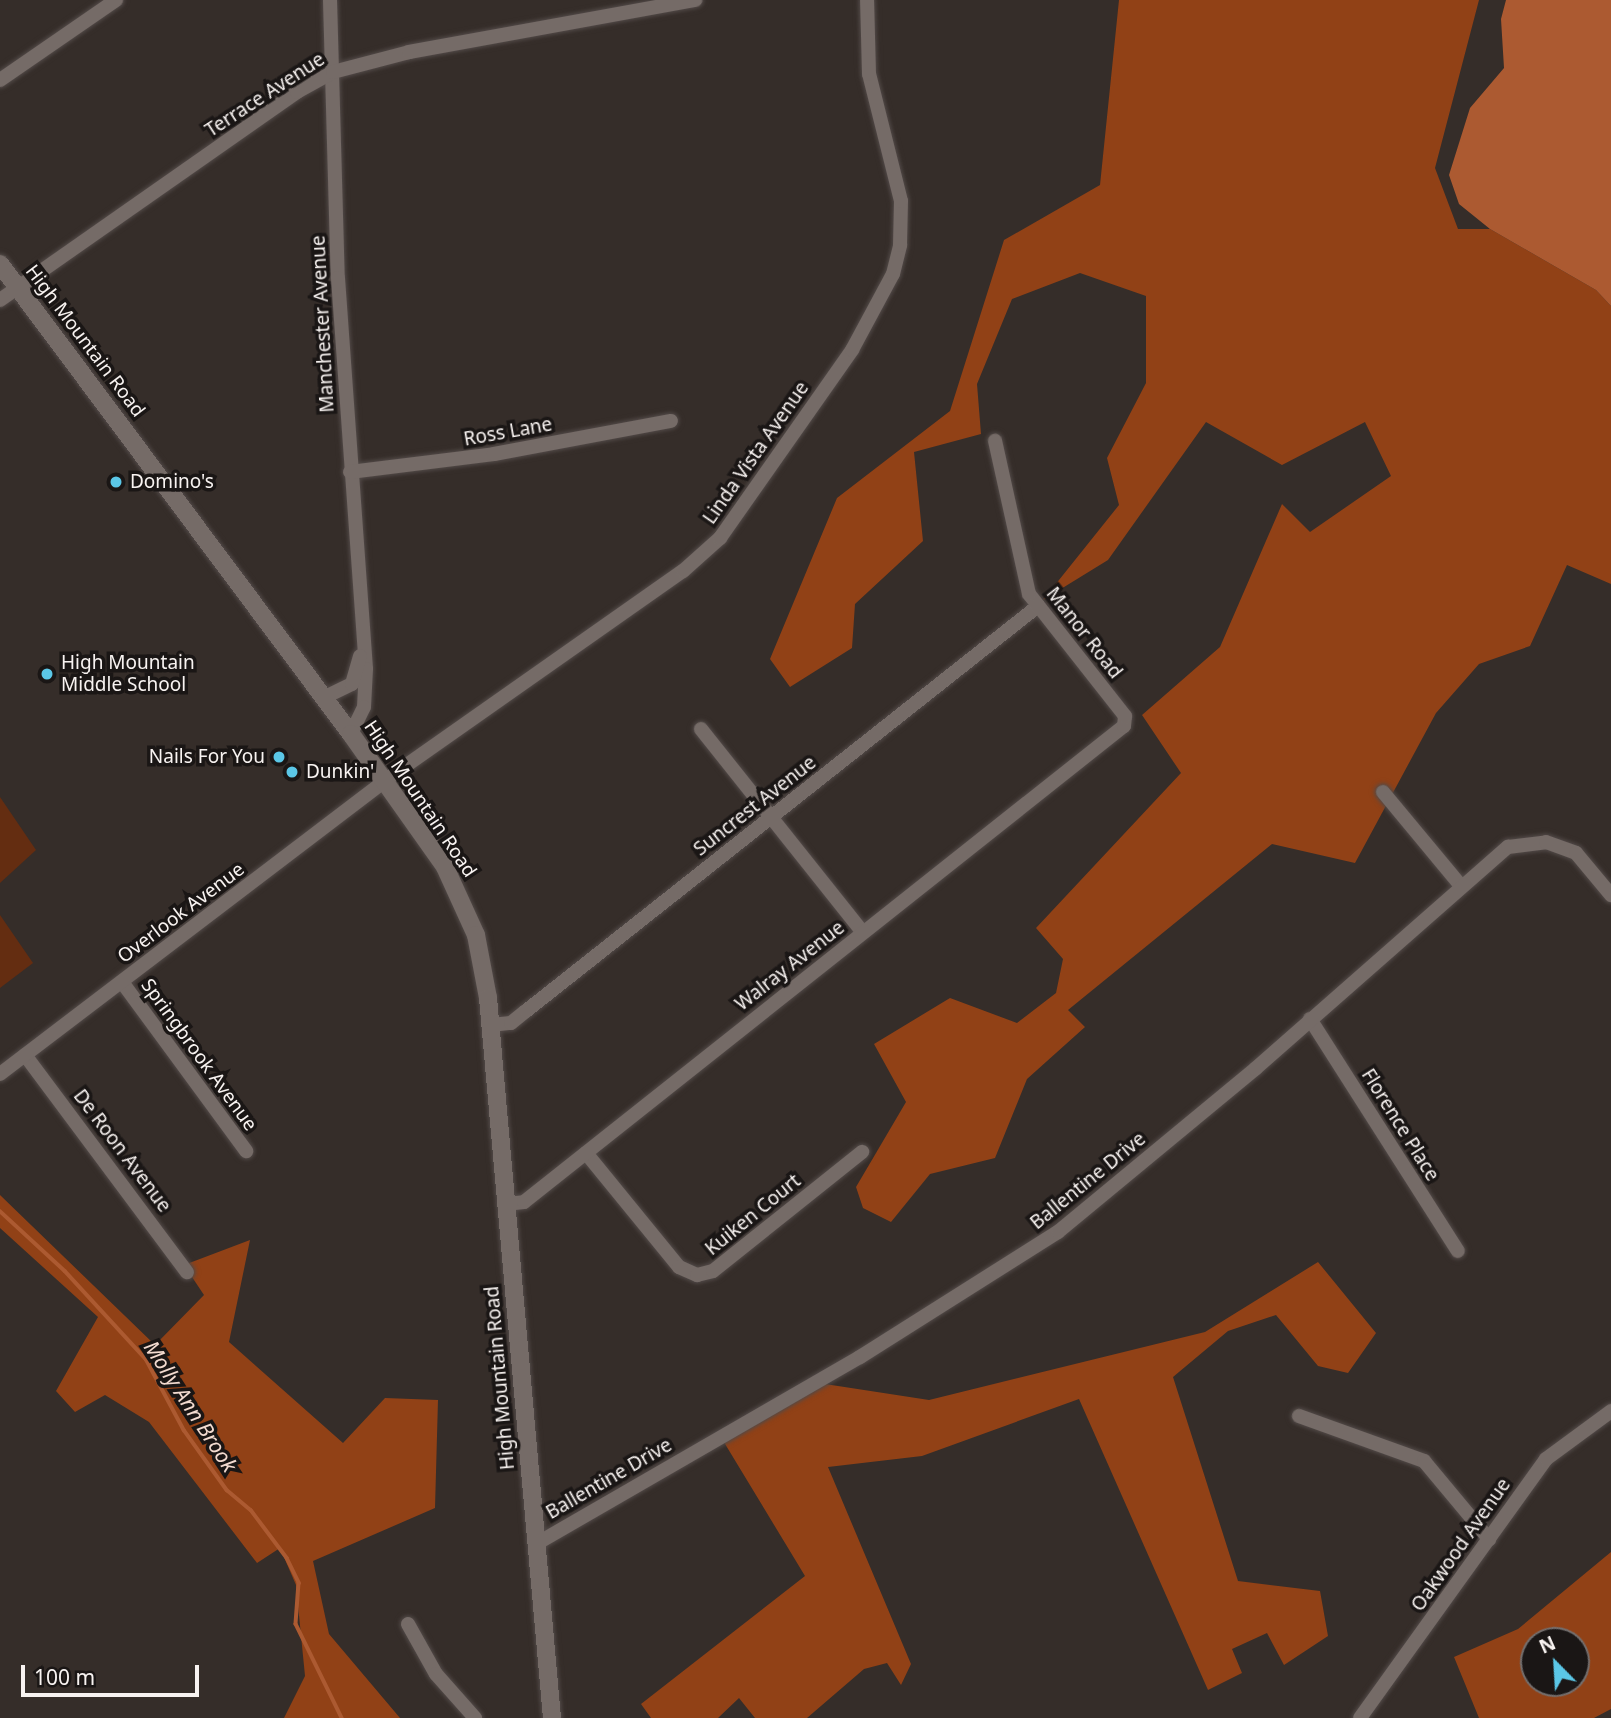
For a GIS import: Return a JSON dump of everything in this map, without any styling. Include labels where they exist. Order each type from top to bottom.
[{"type":"street","points":[[0,80],[116,0]]},
{"type":"street","name":"Manchester Avenue","points":[[330,0],[350,472],[367,689],[362,715],[351,734]]},
{"type":"street","name":"Terrace Avenue","points":[[0,300],[297,92],[333,72],[409,52],[695,0]]},
{"type":"street","name":"Linda Vista Avenue","points":[[384,781],[709,551],[852,350],[893,274],[902,211],[869,74],[867,0]]},
{"type":"street","name":"High Mountain Road","points":[[0,264],[351,734],[457,889],[479,945],[491,1025],[552,1718]]},
{"type":"street","name":"Ross Lane","points":[[350,472],[494,454],[671,421]]},
{"type":"street","name":"Manor Road","points":[[995,441],[1029,594],[1125,716],[1124,726],[1095,748]]},
{"type":"street","name":"Suncrest Avenue","points":[[491,1025],[511,1023],[1038,606]]},
{"type":"street","name":"Manchester Avenue","points":[[323,698],[352,684],[364,645]]},
{"type":"street","points":[[701,729],[863,933]]},
{"type":"street","name":"Walray Avenue","points":[[506,1204],[524,1202],[1095,748]]},
{"type":"street","name":"Overlook Avenue","points":[[0,1074],[384,781]]},
{"type":"street","points":[[1383,792],[1461,886]]},
{"type":"street","name":"Ballentine Drive","points":[[536,1544],[860,1357],[1020,1258],[1107,1191],[1310,1019],[1496,854],[1531,841],[1576,853],[1606,878],[1611,895]]},
{"type":"street","name":"Springbrook Avenue","points":[[122,982],[246,1151]]},
{"type":"street","name":"Florence Place","points":[[1310,1019],[1458,1251]]},
{"type":"street","name":"De Roon Avenue","points":[[25,1055],[187,1272]]},
{"type":"street","name":"Kuiken Court","points":[[586,1153],[678,1267],[696,1275],[713,1271],[862,1152]]},
{"type":"street","name":"Oakwood Avenue","points":[[1360,1718],[1546,1459],[1611,1411]]},
{"type":"street","points":[[1299,1416],[1424,1461],[1489,1539]]},
{"type":"street","points":[[408,1624],[436,1674],[475,1718]]},
{"type":"shaded area","points":[[1119,0],[1479,0],[1435,168],[1458,229],[1490,229],[1596,290],[1611,306],[1611,584],[1567,565],[1530,646],[1479,664],[1436,713],[1355,863],[1272,844],[1068,1010],[1085,1027],[1027,1079],[995,1158],[930,1174],[891,1222],[863,1208],[856,1187],[906,1102],[874,1044],[950,998],[1017,1023],[1056,993],[1063,959],[1036,928],[1181,773],[1142,715],[1220,647],[1282,504],[1310,532],[1391,476],[1365,422],[1282,465],[1206,422],[1108,560],[1043,600],[1119,505],[1107,458],[1146,383],[1146,296],[1080,273],[1012,299],[977,384],[981,434],[914,452],[923,541],[855,604],[852,648],[790,687],[770,659],[837,498],[950,411],[1004,240],[1100,185]]},
{"type":"shaded area","points":[[1506,0],[1611,0],[1611,306],[1596,290],[1490,229],[1459,204],[1449,175],[1470,108],[1504,68],[1501,19]]},
{"type":"shaded area","points":[[0,797],[36,850],[0,883]]},
{"type":"shaded area","points":[[0,915],[33,963],[0,988]]},
{"type":"shaded area","points":[[0,1195],[155,1345],[204,1295],[184,1265],[250,1240],[229,1342],[343,1443],[385,1398],[438,1400],[435,1508],[313,1561],[329,1634],[400,1718],[284,1718],[305,1676],[296,1585],[280,1548],[257,1563],[149,1422],[105,1395],[75,1412],[56,1391],[98,1317],[0,1228]]},
{"type":"shaded area","points":[[1318,1262],[1376,1333],[1348,1373],[1318,1366],[1276,1315],[1228,1331],[1173,1377],[1238,1581],[1320,1591],[1328,1636],[1284,1665],[1267,1633],[1232,1649],[1242,1673],[1208,1690],[1079,1399],[922,1456],[828,1467],[911,1664],[901,1685],[887,1663],[864,1669],[807,1718],[755,1718],[739,1698],[718,1718],[651,1718],[641,1704],[805,1576],[719,1434],[812,1382],[929,1400],[1205,1332]]},
{"type":"shaded area","points":[[1611,1552],[1611,1709],[1594,1718],[1479,1718],[1454,1657],[1520,1627],[1520,1697],[1590,1697],[1590,1627],[1520,1627]]},
{"type":"waterway","name":"Molly Ann Brook","points":[[0,1211],[65,1271],[146,1359],[184,1430],[227,1490],[251,1510],[287,1558],[299,1583],[296,1624],[342,1718]]},
{"type":"place","name":"Domino's","points":[[116,482]]},
{"type":"place","name":"High Mountain Middle School","points":[[47,674]]},
{"type":"place","name":"Nails For You","points":[[279,757]]},
{"type":"place","name":"Dunkin'","points":[[292,772]]}]
